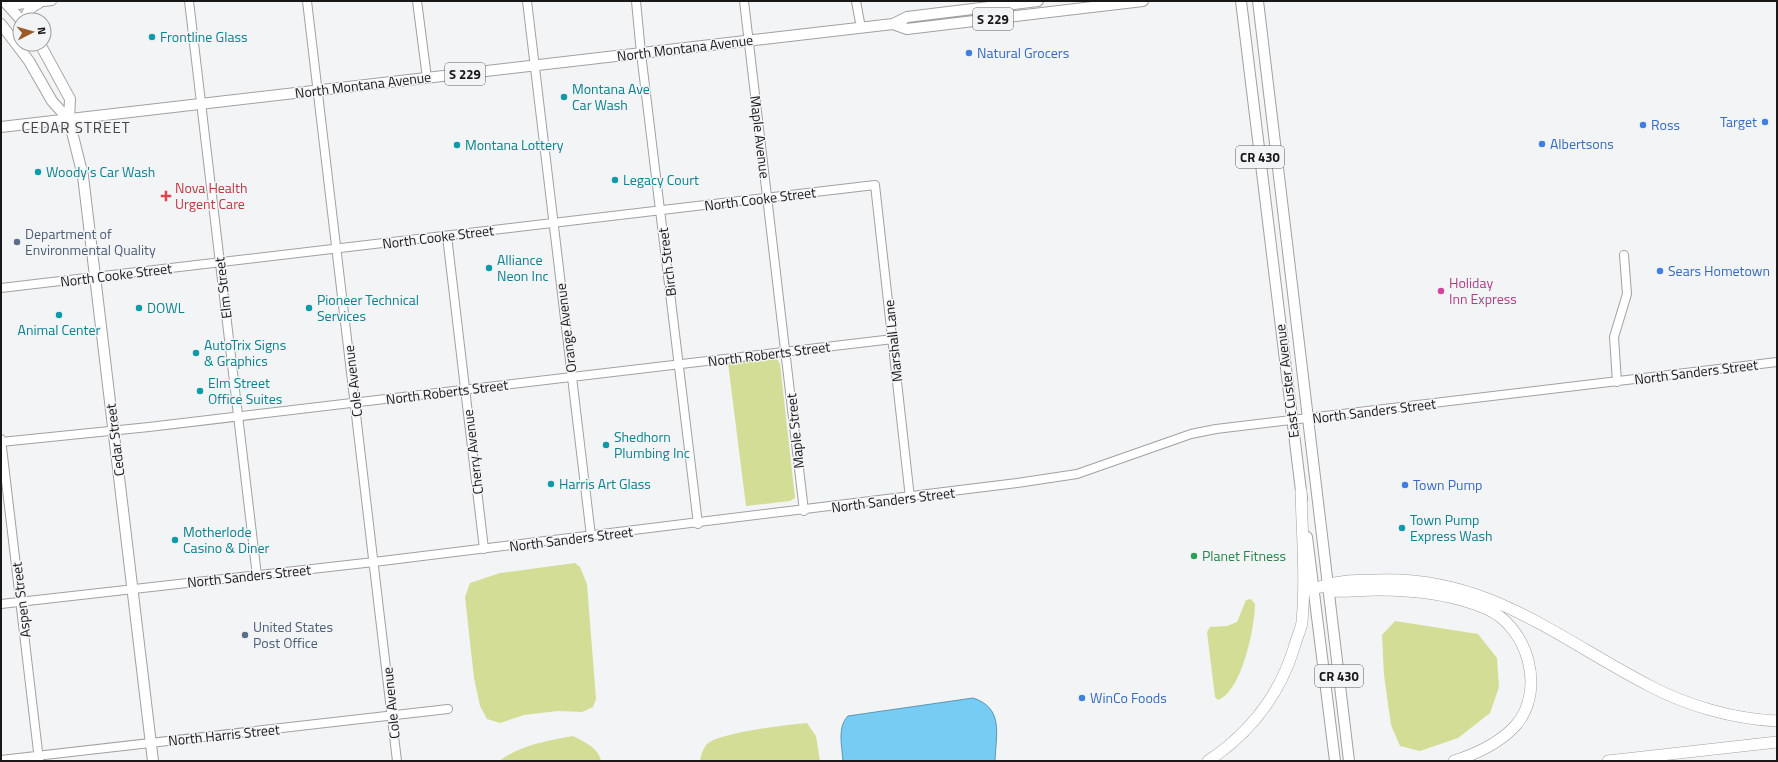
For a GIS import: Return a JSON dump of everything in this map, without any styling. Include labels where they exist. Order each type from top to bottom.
[{"type":"highway","points":[[1208,761],[1239,737],[1261,714],[1279,686],[1289,664],[1302,623],[1304,579],[1301,491]]},
{"type":"highway","points":[[1328,587],[1339,581],[1388,579],[1425,582],[1461,589],[1492,599],[1544,625],[1650,687],[1701,707],[1735,715],[1777,721]]},
{"type":"highway","points":[[1314,589],[1328,587],[1411,591],[1439,595],[1488,609],[1504,620],[1516,633],[1524,647],[1529,664],[1531,682],[1522,715],[1516,725],[1481,751],[1454,761]]},
{"type":"highway","points":[[1608,761],[1777,742]]},
{"type":"main road","name":"North Montana Avenue","points":[[1,127],[861,28],[892,24],[907,17],[1038,1]]},
{"type":"main road","name":"North Montana Avenue","points":[[892,24],[907,29],[1143,1]]},
{"type":"main road","name":"East Custer Avenue","points":[[1241,1],[1334,761]]},
{"type":"main road","name":"East Custer Avenue","points":[[1258,1],[1350,761]]},
{"type":"main road","points":[[28,12],[30,8],[39,3]]},
{"type":"main road","points":[[5,4],[13,12]]},
{"type":"main road","points":[[1,24],[29,61],[52,101],[69,120]]},
{"type":"main road","points":[[44,52],[70,99],[69,120]]},
{"type":"main road","name":"Cedar Street","points":[[69,120],[83,176],[153,761]]},
{"type":"street","points":[[5,4],[52,1]]},
{"type":"street","name":"Elm Street","points":[[189,1],[257,576]]},
{"type":"street","name":"Cole Avenue","points":[[307,1],[393,716],[397,761]]},
{"type":"street","points":[[417,1],[427,78]]},
{"type":"street","name":"Orange Avenue","points":[[527,1],[591,536]]},
{"type":"street","name":"Birch Street","points":[[636,1],[698,524]]},
{"type":"street","points":[[744,1],[748,41]]},
{"type":"street","points":[[856,1],[861,28]]},
{"type":"street","name":"Maple Avenue","points":[[748,41],[786,352]]},
{"type":"street","name":"North Cooke Street","points":[[1,288],[875,185]]},
{"type":"street","name":"Marshall Lane","points":[[875,185],[910,498]]},
{"type":"street","name":"Cherry Avenue","points":[[447,236],[484,549]]},
{"type":"street","points":[[1617,382],[1614,337],[1627,294],[1624,255]]},
{"type":"street","name":"North Roberts Street","points":[[1,442],[465,390],[893,339]]},
{"type":"street","name":"Maple Street","points":[[786,352],[804,511]]},
{"type":"street","name":"North Sanders Street","points":[[1,604],[257,576],[910,498],[1078,474],[1191,434],[1216,429],[1777,362]]},
{"type":"street","name":"Aspen Street","points":[[1,439],[39,758]]},
{"type":"street","name":"North Harris Street","points":[[1,760],[39,758],[151,743],[448,710]]},
{"type":"green space","points":[[773,357],[777,359],[780,364],[795,498],[790,501],[746,506],[728,363]]},
{"type":"green space","points":[[575,563],[580,567],[587,584],[596,699],[593,707],[582,712],[558,711],[524,715],[500,723],[487,719],[480,706],[474,678],[465,597],[470,583],[500,573]]},
{"type":"green space","points":[[1251,599],[1255,604],[1253,627],[1246,657],[1234,685],[1218,700],[1215,697],[1207,632],[1210,627],[1227,626],[1237,622],[1246,600]]},
{"type":"green space","points":[[1395,621],[1478,634],[1497,658],[1499,687],[1490,713],[1458,738],[1420,751],[1400,746],[1391,725],[1384,675],[1382,635]]},
{"type":"green space","points":[[807,723],[816,736],[820,761],[700,761],[702,752],[707,744],[714,740],[755,730]]},
{"type":"green space","points":[[573,736],[594,749],[600,756],[601,761],[499,761],[525,747]]},
{"type":"water","points":[[973,698],[983,702],[990,708],[994,715],[997,732],[995,761],[843,761],[841,731],[842,726],[848,716]]},
{"type":"place","name":"Frontline Glass","points":[[152,37]]},
{"type":"place","name":"Natural Grocers","points":[[969,53]]},
{"type":"place","name":"Montana Ave Car Wash","points":[[564,97]]},
{"type":"place","name":"Target","points":[[1765,122]]},
{"type":"place","name":"Ross","points":[[1643,125]]},
{"type":"place","name":"Albertsons","points":[[1542,144]]},
{"type":"place","name":"Montana Lottery","points":[[457,145]]},
{"type":"place","name":"Woody's Car Wash","points":[[38,172]]},
{"type":"place","name":"Legacy Court","points":[[615,180]]},
{"type":"place","name":"Nova Health Urgent Care","points":[[166,196]]},
{"type":"place","name":"Department of Environmental Quality","points":[[17,242]]},
{"type":"place","name":"Alliance Neon Inc","points":[[489,268]]},
{"type":"place","name":"Sears Hometown","points":[[1660,271]]},
{"type":"place","name":"Holiday Inn Express","points":[[1441,291]]},
{"type":"place","name":"DOWL","points":[[139,308]]},
{"type":"place","name":"Pioneer Technical Services","points":[[309,308]]},
{"type":"place","name":"Animal Center","points":[[59,315]]},
{"type":"place","name":"AutoTrix Signs & Graphics","points":[[196,353]]},
{"type":"place","name":"Elm Street Office Suites","points":[[200,391]]},
{"type":"place","name":"Shedhorn Plumbing Inc","points":[[606,445]]},
{"type":"place","name":"Harris Art Glass","points":[[551,484]]},
{"type":"place","name":"Town Pump","points":[[1405,485]]},
{"type":"place","name":"Town Pump Express Wash","points":[[1402,528]]},
{"type":"place","name":"Motherlode Casino & Diner","points":[[175,540]]},
{"type":"place","name":"Planet Fitness","points":[[1194,556]]},
{"type":"place","name":"United States Post Office","points":[[245,635]]},
{"type":"place","name":"WinCo Foods","points":[[1082,698]]},
{"type":"district","name":"CEDAR STREET","points":[[76,128]]}]
